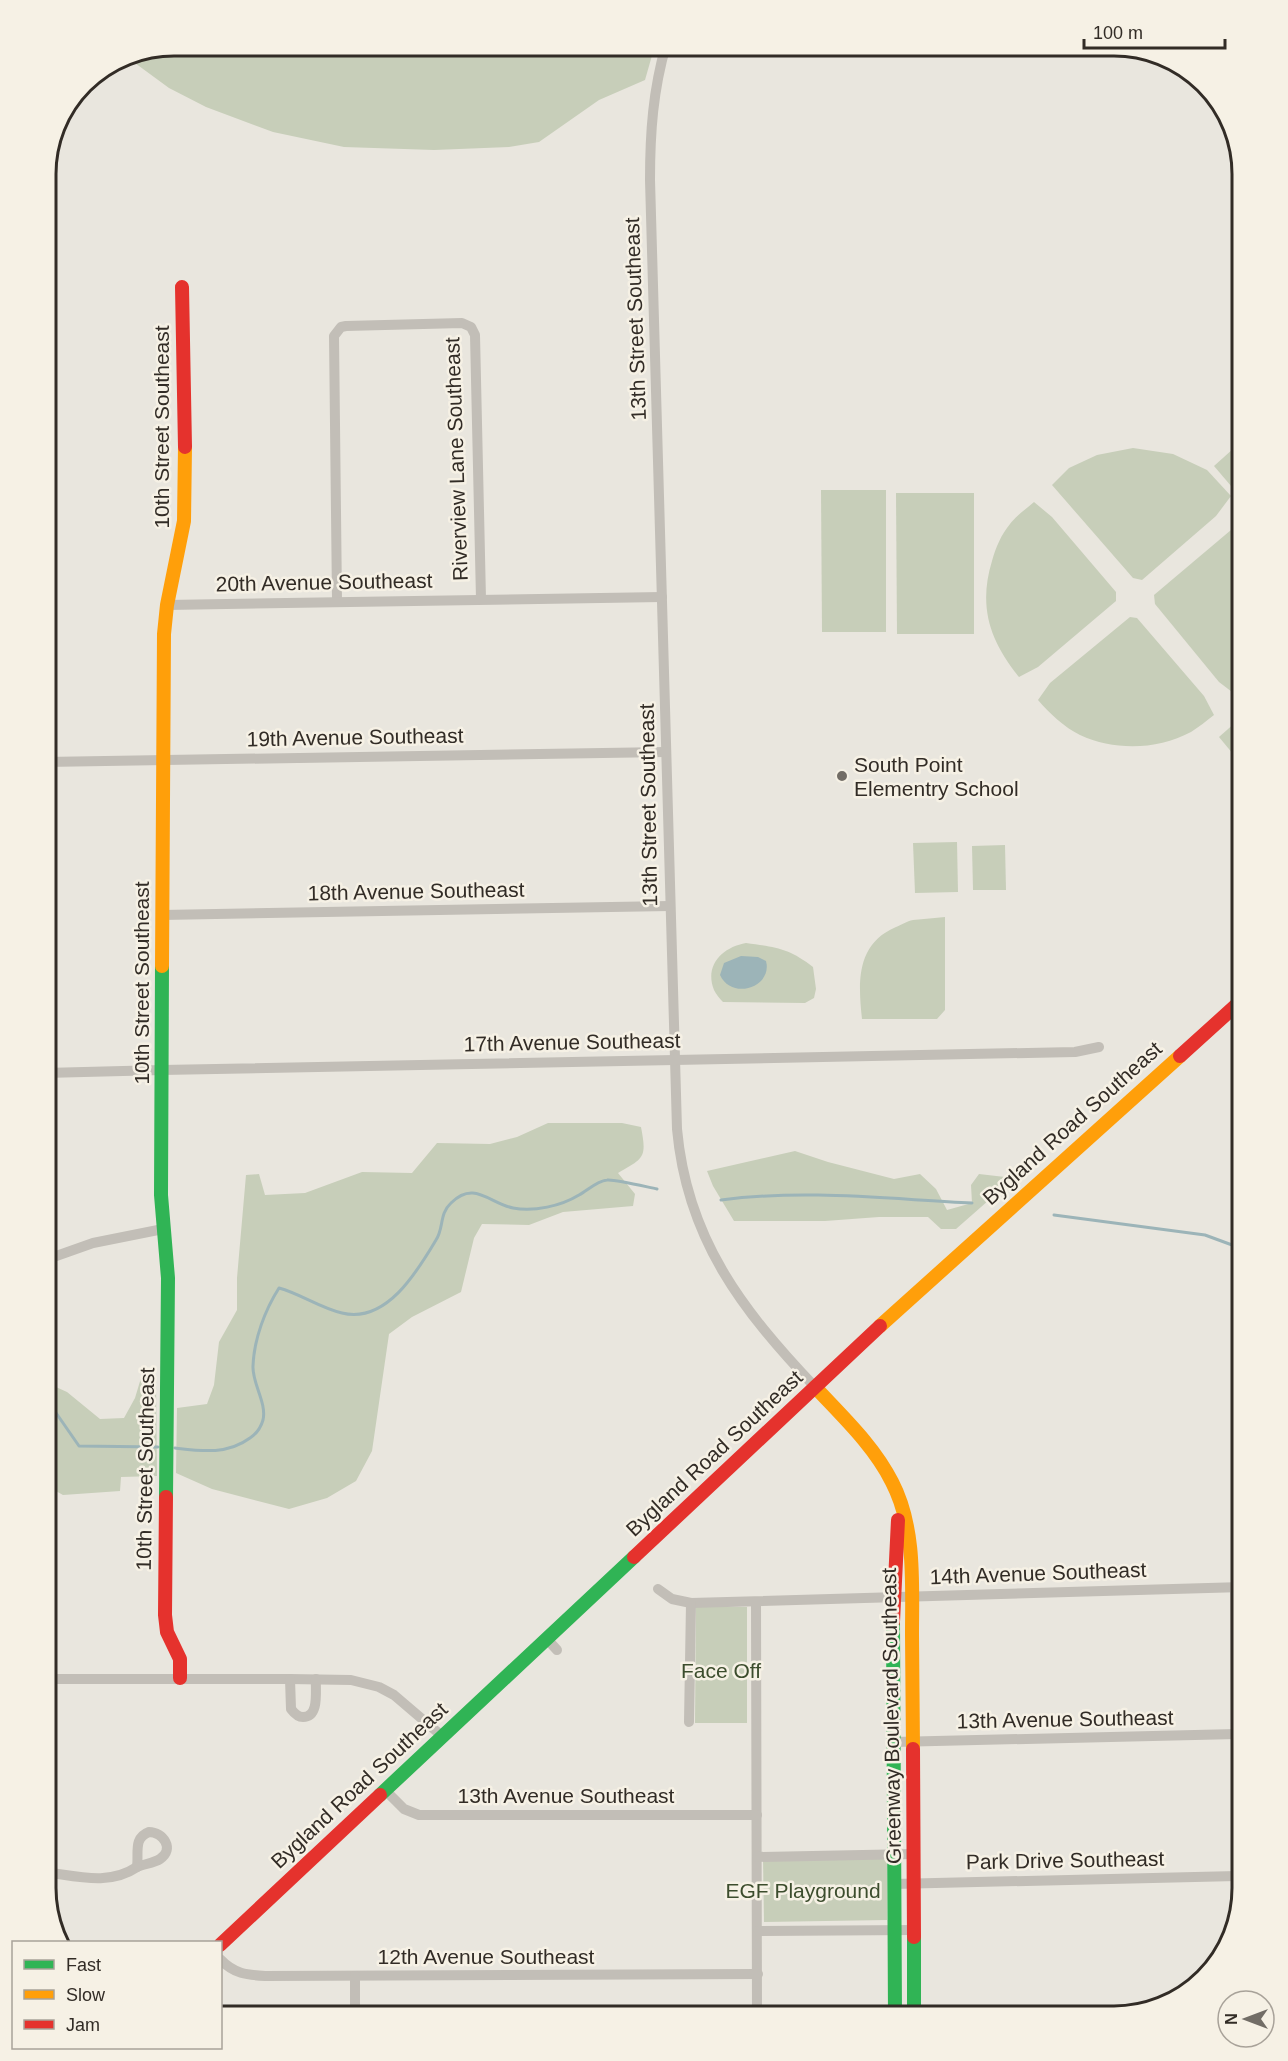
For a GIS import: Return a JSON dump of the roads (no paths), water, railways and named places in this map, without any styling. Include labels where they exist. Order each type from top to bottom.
[{"type":"street","name":"13th Street Southeast","points":[[663,56],[652,115],[650,180],[679,1152],[688,1192],[702,1231],[721,1270],[749,1311],[815,1387]]},
{"type":"street","name":"10th Street Southeast","points":[[180,1678],[180,1659],[167,1632],[165,1615],[168,1278],[161,1202],[164,634],[167,605],[182,543],[184,521],[182,287]]},
{"type":"street","name":"Riverview Lane Southeast","points":[[337,600],[334,336],[341,327],[346,326],[462,323],[471,327],[475,335],[481,599]]},
{"type":"street","name":"20th Avenue Southeast","points":[[167,605],[337,600],[662,597]]},
{"type":"street","name":"19th Avenue Southeast","points":[[56,762],[666,752]]},
{"type":"street","name":"18th Avenue Southeast","points":[[162,915],[670,906]]},
{"type":"street","name":"Bygland Road Southeast","points":[[222,1943],[1005,1211],[1232,1009]]},
{"type":"street","name":"17th Avenue Southeast","points":[[56,1073],[1075,1052],[1099,1047]]},
{"type":"street","points":[[56,1256],[102,1241],[163,1229]]},
{"type":"street","name":"Greenway Boulevard Southeast","points":[[815,1387],[877,1455],[896,1490],[906,1522],[912,1597],[914,2006]]},
{"type":"street","name":"Greenway Boulevard Southeast","points":[[895,2006],[893,1597],[898,1545],[896,1490]]},
{"type":"street","name":"14th Avenue Southeast","points":[[658,1589],[672,1599],[691,1603],[1232,1587]]},
{"type":"street","points":[[756,1602],[757,2006]]},
{"type":"street","points":[[689,1722],[691,1603]]},
{"type":"street","points":[[546,1638],[557,1650]]},
{"type":"street","points":[[56,1679],[351,1680],[394,1695],[442,1736]]},
{"type":"street","points":[[290,1679],[291,1709],[298,1716],[303,1717],[308,1716],[315,1706],[316,1679]]},
{"type":"street","name":"13th Avenue Southeast","points":[[894,1742],[1232,1734]]},
{"type":"street","name":"13th Avenue Southeast","points":[[385,1790],[404,1809],[419,1815],[757,1815]]},
{"type":"street","points":[[757,1857],[913,1854]]},
{"type":"street","points":[[56,1873],[100,1879],[120,1877],[137,1867]]},
{"type":"street","name":"Park Drive Southeast","points":[[894,1884],[1232,1876]]},
{"type":"street","points":[[758,1931],[914,1930]]},
{"type":"street","name":"12th Avenue Southeast","points":[[222,1961],[232,1970],[249,1975],[758,1974]]},
{"type":"street","points":[[355,1976],[355,2005]]},
{"type":"water","points":[[741,956],[758,957],[766,961],[767,970],[758,984],[742,989],[726,983],[720,975],[724,963]]},
{"type":"waterway","points":[[175,1448],[214,1451],[232,1447],[252,1436],[260,1428],[264,1413],[253,1373],[254,1356],[261,1325],[279,1288],[342,1313],[358,1314],[373,1311],[398,1293],[410,1280],[438,1235],[447,1207],[459,1196],[474,1193],[513,1208],[530,1209],[564,1202],[607,1180],[657,1189]]},
{"type":"waterway","points":[[721,1200],[815,1195],[972,1203]]},
{"type":"waterway","points":[[1054,1215],[1205,1235],[1232,1245]]},
{"type":"waterway","points":[[56,1413],[79,1446],[158,1447]]},
{"type":"place","name":"South Point Elementry School","points":[[842,776]]},
{"type":"park label","name":"Face Off","points":[[721,1670]]},
{"type":"park label","name":"EGF Playground","points":[[803,1890]]}]
